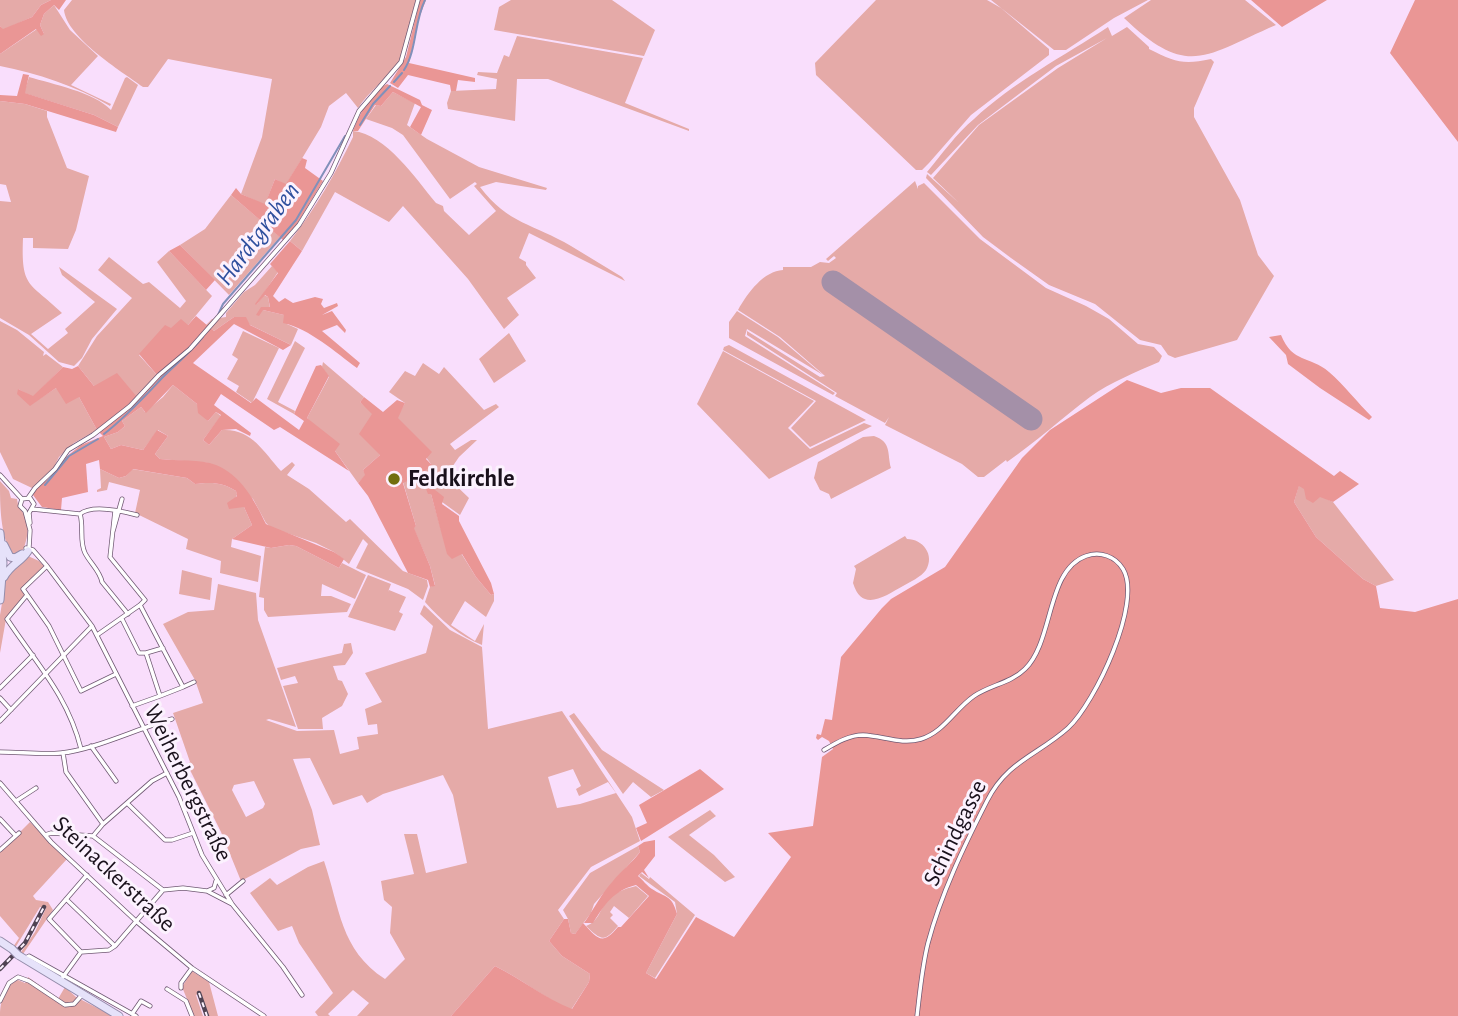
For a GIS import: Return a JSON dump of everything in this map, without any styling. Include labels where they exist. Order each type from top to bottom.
[{"type":"main road","points":[[1,536],[8,555],[12,558],[28,548]]},
{"type":"main road","points":[[0,600],[1,536]]},
{"type":"main road","points":[[2,581],[9,568],[20,561],[28,548]]},
{"type":"main road","points":[[0,941],[119,1016]]},
{"type":"street","points":[[28,548],[30,504],[34,488],[55,469],[68,450],[93,435],[130,406],[159,375],[190,349],[299,225],[331,173],[359,111],[401,62],[418,0]]},
{"type":"street","points":[[0,475],[22,499],[43,509],[79,514],[84,511],[117,511],[137,515]]},
{"type":"street","points":[[22,499],[20,507],[30,504]]},
{"type":"street","points":[[97,635],[145,600],[110,557],[111,536],[122,499]]},
{"type":"street","points":[[79,514],[82,544],[86,554],[102,582],[128,614]]},
{"type":"street","name":"Weiherbergstraße","points":[[28,548],[47,566],[92,626],[167,773],[216,881],[302,995]]},
{"type":"street","name":"Schindgasse","points":[[824,750],[854,736],[911,741],[931,735],[976,695],[1009,680],[1029,665],[1039,649],[1061,581],[1077,560],[1091,555],[1104,555],[1115,560],[1122,569],[1129,585],[1127,609],[1102,676],[1070,726],[1011,767],[988,799],[941,901],[922,969],[916,1016]]},
{"type":"street","points":[[47,566],[23,589],[49,626],[81,691],[116,674]]},
{"type":"street","points":[[27,595],[7,620],[47,673],[69,713],[81,749]]},
{"type":"street","points":[[140,605],[183,687]]},
{"type":"street","points":[[122,619],[139,653],[163,648]]},
{"type":"street","points":[[0,721],[92,626]]},
{"type":"street","points":[[146,653],[160,696]]},
{"type":"street","points":[[0,688],[33,655]]},
{"type":"street","points":[[131,706],[194,682]]},
{"type":"street","points":[[0,698],[11,710]]},
{"type":"street","points":[[0,752],[63,753],[172,719]]},
{"type":"street","points":[[91,746],[116,781]]},
{"type":"street","points":[[63,753],[66,772],[103,824]]},
{"type":"street","points":[[93,836],[152,781],[167,773]]},
{"type":"street","name":"Steinackerstraße","points":[[0,783],[45,835],[137,922],[192,968],[264,1016]]},
{"type":"street","points":[[16,801],[36,788]]},
{"type":"street","points":[[128,804],[165,840],[193,833]]},
{"type":"street","points":[[0,819],[17,834],[0,850]]},
{"type":"street","points":[[45,835],[51,833],[93,836],[163,890],[183,888],[207,891],[232,904]]},
{"type":"street","points":[[81,952],[49,919],[87,875]]},
{"type":"street","points":[[207,891],[214,888],[216,881]]},
{"type":"street","points":[[221,899],[243,881]]},
{"type":"street","points":[[150,1006],[141,1001],[134,1015],[62,978],[81,952],[108,950],[115,946],[163,890]]},
{"type":"street","points":[[66,898],[115,946]]},
{"type":"street","points":[[181,988],[181,983],[192,968]]},
{"type":"street","points":[[0,1001],[11,980],[18,977],[29,981],[65,1005],[74,1004],[82,995]]},
{"type":"street","points":[[167,989],[186,1001],[192,1016]]},
{"type":"shaded area","points":[[0,0],[51,0],[41,5],[32,17],[3,30],[0,26]]},
{"type":"shaded area","points":[[51,0],[66,0],[59,10],[54,5],[44,14],[40,25],[44,34],[41,36],[36,29],[0,54],[0,26],[3,29],[32,17],[41,5]]},
{"type":"shaded area","points":[[72,0],[416,0],[407,40],[398,63],[358,108],[346,93],[329,106],[321,127],[286,185],[275,179],[265,205],[241,194],[262,137],[272,79],[168,59],[148,87],[143,87],[96,53],[75,32],[67,21],[64,10]]},
{"type":"shaded area","points":[[420,0],[426,0],[418,21],[409,63],[475,78],[475,82],[458,80],[456,91],[451,91],[450,85],[408,75],[398,88],[390,83],[406,57]]},
{"type":"shaded area","points":[[511,0],[612,0],[655,30],[644,56],[494,30],[499,7]]},
{"type":"shaded area","points":[[876,0],[987,0],[1001,8],[1049,49],[1049,55],[971,115],[922,170],[916,170],[816,75],[815,63]]},
{"type":"shaded area","points":[[991,0],[1148,0],[1114,18],[1066,50],[1054,50]]},
{"type":"shaded area","points":[[1151,0],[1245,0],[1276,25],[1213,52],[1197,56],[1181,55],[1146,37],[1124,18]]},
{"type":"shaded area","points":[[1251,0],[1327,0],[1282,27]]},
{"type":"shaded area","points":[[1415,0],[1458,0],[1458,142],[1390,53]]},
{"type":"shaded area","points":[[54,5],[70,30],[98,56],[71,85],[111,104],[110,106],[56,81],[0,66],[0,54],[37,29],[44,34],[40,25],[44,14]]},
{"type":"shaded area","points":[[1108,27],[1112,36],[1127,27],[1149,49],[1173,59],[1193,62],[1211,59],[1214,62],[1194,108],[1194,117],[1240,200],[1258,255],[1274,276],[1237,340],[1175,358],[1168,355],[1161,345],[1140,340],[1095,304],[1049,285],[1011,258],[983,237],[926,178],[927,174],[959,203],[933,178],[979,125],[1058,68],[1107,38],[1056,66],[978,125],[931,175],[927,172],[949,144],[967,125],[1005,94]]},
{"type":"shaded area","points":[[517,36],[643,58],[625,103],[689,131],[548,79],[517,79],[515,121],[448,109],[451,91],[496,89],[497,79],[477,75],[478,72],[497,73],[504,55],[509,57]]},
{"type":"shaded area","points":[[23,74],[29,75],[25,93],[94,115],[118,127],[116,132],[25,104],[0,101],[0,95],[17,96]]},
{"type":"shaded area","points":[[29,77],[84,93],[111,110],[125,78],[138,85],[118,127],[94,115],[24,93]]},
{"type":"shaded area","points":[[387,84],[420,100],[422,105],[432,110],[421,135],[410,127],[421,107],[393,92],[381,106],[375,105],[358,131],[353,131],[371,98]]},
{"type":"shaded area","points":[[393,92],[415,103],[407,125],[427,139],[479,167],[547,188],[546,190],[496,182],[480,187],[511,216],[571,246],[625,281],[529,233],[519,258],[526,262],[536,278],[507,298],[519,315],[504,329],[468,279],[403,206],[389,222],[335,192],[302,251],[290,241],[332,177],[353,137],[353,131],[377,140],[388,149],[469,235],[496,211],[474,186],[477,184],[475,182],[450,199],[403,135],[366,119],[376,105],[381,106]]},
{"type":"shaded area","points":[[0,101],[25,104],[47,111],[67,168],[89,176],[76,230],[68,249],[33,248],[33,238],[23,238],[24,267],[29,283],[62,313],[31,334],[48,349],[68,333],[65,329],[95,302],[62,275],[59,267],[117,309],[74,366],[59,362],[29,335],[0,318],[0,201],[11,202],[6,185],[0,184]]},
{"type":"shaded area","points":[[302,158],[307,160],[305,168],[323,181],[297,224],[283,240],[231,195],[236,188],[241,194],[265,204],[275,179],[286,184]]},
{"type":"shaded area","points":[[915,181],[918,189],[918,186],[924,183],[980,239],[1046,288],[1109,319],[1138,344],[1154,347],[1162,356],[1159,362],[1090,397],[1018,454],[984,477],[978,477],[962,464],[885,425],[889,417],[885,423],[835,396],[837,393],[747,335],[747,331],[820,377],[825,376],[780,337],[738,310],[752,290],[769,274],[783,270],[783,267],[811,267],[820,262],[829,263],[836,258],[834,256],[828,261],[826,259]]},
{"type":"shaded area","points":[[231,195],[280,237],[229,295],[180,245],[205,229]]},
{"type":"shaded area","points":[[290,241],[302,251],[273,296],[279,302],[285,298],[293,303],[315,297],[323,299],[321,304],[324,308],[337,303],[338,306],[322,315],[332,311],[346,330],[345,333],[337,325],[322,331],[360,363],[357,368],[312,336],[283,323],[284,315],[263,310],[259,316],[256,315],[261,307],[270,307],[265,295],[255,304],[278,273],[270,264]]},
{"type":"shaded area","points":[[180,245],[215,280],[206,290],[169,251]]},
{"type":"shaded area","points":[[169,251],[212,296],[188,325],[171,329],[139,355],[157,375],[137,397],[94,386],[78,366],[97,336],[132,298],[98,270],[109,257],[143,284],[149,282],[180,308],[186,301],[157,262]]},
{"type":"shaded area","points":[[272,266],[278,272],[256,305],[264,295],[268,297],[270,308],[263,310],[284,315],[287,324],[298,329],[291,345],[234,317],[214,331],[206,325],[212,319],[226,317],[226,313],[244,292],[255,285]]},
{"type":"shaded area","points":[[737,311],[778,337],[823,375],[747,329],[745,336],[835,393],[833,395],[729,338],[729,322]]},
{"type":"shaded area","points":[[196,316],[214,331],[234,317],[246,317],[250,325],[291,345],[283,350],[234,324],[193,363],[251,403],[256,398],[299,430],[304,421],[294,414],[316,366],[321,365],[329,376],[307,418],[340,444],[335,451],[349,471],[280,427],[274,430],[221,394],[214,405],[251,433],[250,436],[236,429],[222,430],[209,445],[203,440],[221,415],[216,412],[208,421],[198,413],[197,404],[173,385],[146,413],[141,407],[122,421],[125,426],[118,432],[104,437],[111,449],[121,445],[143,450],[157,430],[168,436],[155,454],[160,459],[203,462],[225,469],[246,490],[266,524],[334,552],[344,559],[339,568],[296,546],[271,548],[232,539],[252,525],[244,507],[229,509],[227,503],[237,496],[236,491],[221,484],[195,484],[187,478],[133,469],[126,476],[119,478],[100,469],[99,460],[86,464],[88,492],[62,498],[61,510],[42,507],[33,495],[37,487],[54,475],[66,457],[81,445],[103,436],[79,397],[66,404],[56,388],[30,406],[17,394],[18,389],[33,396],[63,367],[72,369],[78,366],[94,386],[117,373],[137,397],[157,375],[139,354],[165,325],[171,328],[181,319],[188,325]]},
{"type":"shaded area","points":[[0,321],[17,330],[44,352],[43,356],[46,354],[63,367],[33,397],[18,389],[30,405],[56,388],[79,397],[97,430],[74,443],[59,457],[53,469],[32,488],[13,479],[0,452]]},
{"type":"shaded area","points":[[243,331],[279,348],[252,403],[236,392],[239,386],[227,379],[238,359],[232,355]]},
{"type":"shaded area","points":[[509,333],[526,361],[494,383],[479,359]]},
{"type":"shaded area","points":[[1281,335],[1291,351],[1329,372],[1372,417],[1369,420],[1288,364],[1286,355],[1269,337]]},
{"type":"shaded area","points":[[295,341],[305,348],[278,402],[295,411],[294,414],[267,399]]},
{"type":"shaded area","points":[[729,345],[866,420],[810,447],[791,428],[816,401],[723,350]]},
{"type":"shaded area","points":[[723,351],[814,401],[788,428],[810,449],[864,423],[872,426],[769,479],[697,404]]},
{"type":"shaded area","points":[[323,362],[364,397],[360,402],[373,413],[380,455],[363,470],[366,475],[358,483],[307,418],[329,377],[322,367]]},
{"type":"shaded area","points":[[423,363],[439,374],[444,367],[484,410],[496,404],[499,407],[450,444],[455,450],[471,440],[477,440],[459,457],[446,476],[469,498],[460,515],[431,494],[448,554],[461,553],[476,577],[491,595],[494,594],[494,601],[486,617],[465,601],[451,625],[475,641],[484,624],[482,645],[466,637],[451,627],[425,602],[430,587],[435,585],[413,527],[416,526],[403,482],[420,475],[431,464],[397,418],[405,403],[389,392],[405,371],[415,376]]},
{"type":"shaded area","points":[[1127,380],[1161,393],[1181,388],[1210,388],[1334,476],[1340,471],[1359,484],[1333,502],[1320,497],[1313,503],[1306,499],[1304,489],[1299,486],[1294,502],[1316,537],[1363,579],[1376,586],[1380,608],[1415,612],[1458,599],[1458,1016],[451,1016],[495,966],[572,1009],[589,982],[590,974],[562,956],[549,941],[564,919],[568,919],[571,933],[575,934],[583,923],[600,938],[608,937],[621,927],[649,896],[636,885],[610,899],[593,923],[584,923],[609,886],[640,852],[638,846],[644,842],[655,840],[655,856],[644,870],[649,878],[642,872],[638,876],[650,888],[671,900],[677,914],[646,973],[656,979],[696,917],[734,937],[791,857],[768,833],[813,826],[822,757],[833,749],[829,741],[822,737],[818,740],[816,738],[817,734],[821,735],[825,719],[832,720],[841,657],[891,599],[945,567],[1022,458],[1050,430]]},
{"type":"shaded area","points":[[173,385],[197,404],[208,421],[216,412],[221,416],[203,440],[209,445],[222,430],[232,430],[256,442],[281,471],[292,462],[295,465],[287,475],[309,489],[346,522],[350,519],[403,571],[427,580],[428,586],[423,600],[408,589],[356,568],[368,544],[363,539],[349,564],[316,543],[272,528],[266,523],[253,499],[208,463],[160,459],[155,454],[168,436],[158,430],[143,450],[121,445],[111,449],[104,437],[118,432],[125,426],[122,421],[141,407],[145,412]]},
{"type":"shaded area","points":[[364,397],[383,412],[397,400],[405,403],[398,418],[432,452],[426,459],[432,465],[420,475],[403,483],[416,526],[414,528],[430,566],[435,586],[430,587],[428,580],[408,573],[368,496],[358,483],[365,475],[363,470],[380,455],[359,434],[372,414],[360,402]]},
{"type":"shaded area","points":[[874,436],[886,445],[891,468],[831,499],[829,494],[820,490],[814,478],[818,462],[863,437]]},
{"type":"shaded area","points":[[100,469],[119,478],[126,476],[132,469],[187,478],[195,484],[221,484],[236,491],[234,500],[244,507],[252,525],[232,539],[231,547],[261,556],[258,582],[220,573],[221,561],[186,549],[188,539],[135,513],[140,490],[109,482],[107,490],[97,492],[101,488]]},
{"type":"shaded area","points":[[0,481],[9,491],[11,498],[17,499],[28,528],[22,552],[12,556],[3,529]]},
{"type":"shaded area","points":[[1299,485],[1333,502],[1394,580],[1376,586],[1363,579],[1316,537],[1294,502]]},
{"type":"shaded area","points":[[430,486],[444,497],[442,504],[459,516],[494,594],[491,595],[476,577],[462,554],[452,559],[447,554],[431,494],[428,494],[426,489]]},
{"type":"shaded area","points":[[905,536],[926,549],[929,559],[926,570],[882,597],[875,600],[862,598],[853,583],[856,569],[854,566]]},
{"type":"shaded area","points":[[289,545],[339,568],[342,563],[366,575],[355,599],[322,584],[321,596],[331,596],[351,604],[347,612],[268,617],[264,610],[264,598],[259,597],[265,547]]},
{"type":"shaded area","points":[[28,556],[44,566],[22,589],[27,597],[6,619],[0,653],[0,615],[7,574]]},
{"type":"shaded area","points":[[182,570],[212,578],[210,600],[179,594]]},
{"type":"shaded area","points":[[368,575],[391,584],[388,592],[389,590],[406,597],[399,612],[403,614],[395,631],[348,617]]},
{"type":"shaded area","points":[[218,584],[256,593],[258,620],[296,727],[266,720],[297,731],[334,730],[340,754],[359,749],[357,737],[378,734],[377,724],[368,725],[365,709],[382,702],[365,673],[426,653],[433,626],[420,614],[424,605],[450,630],[482,647],[488,729],[562,711],[632,817],[640,841],[591,867],[558,910],[564,919],[549,941],[562,956],[590,974],[589,982],[571,1010],[495,966],[451,1016],[357,1016],[369,1003],[353,990],[328,1014],[330,1016],[318,1016],[315,1012],[333,993],[299,943],[292,926],[278,931],[250,893],[270,878],[277,885],[324,861],[338,911],[350,941],[370,968],[385,979],[405,959],[390,933],[392,907],[384,900],[381,881],[414,874],[404,834],[417,834],[426,873],[467,863],[453,795],[443,775],[383,794],[367,803],[362,795],[333,805],[310,758],[293,759],[312,810],[320,845],[301,849],[241,881],[221,832],[187,764],[190,762],[173,713],[203,703],[195,680],[163,624],[188,612],[214,610]],"holes":[[[573,769],[581,786],[576,789],[579,796],[608,782],[616,793],[557,808],[548,777]],[[254,781],[265,804],[263,808],[246,817],[232,790],[234,785]]]},
{"type":"shaded area","points":[[351,643],[353,653],[345,665],[333,666],[338,680],[342,681],[348,694],[342,706],[322,718],[323,729],[298,729],[283,686],[298,683],[295,676],[281,680],[277,668],[342,653],[344,644]]},
{"type":"shaded area","points":[[574,713],[602,750],[664,790],[651,797],[633,782],[623,794],[569,716]]},
{"type":"shaded area","points":[[700,769],[724,789],[641,841],[636,828],[647,823],[639,805]]},
{"type":"shaded area","points":[[710,810],[716,816],[689,835],[735,877],[725,882],[668,837]]},
{"type":"shaded area","points":[[30,822],[67,859],[33,896],[36,900],[48,902],[53,910],[23,954],[21,952],[35,932],[46,908],[40,907],[15,948],[13,947],[19,938],[0,916],[0,852]]},
{"type":"shaded area","points":[[638,846],[640,852],[594,904],[591,913],[575,934],[571,933],[563,910],[590,873]]},
{"type":"shaded area","points":[[641,873],[649,879],[650,877],[695,915],[655,978],[646,973],[677,914],[675,902],[639,876]]},
{"type":"shaded area","points":[[636,886],[648,896],[629,918],[614,906],[610,918],[618,926],[609,935],[599,937],[586,926],[596,919],[613,895]]},
{"type":"shaded area","points":[[192,971],[209,982],[218,1016],[209,1016],[201,993],[196,995],[203,1016],[194,1016],[182,987]]},
{"type":"shaded area","points":[[28,977],[58,999],[65,987],[76,997],[113,1016],[0,1016],[6,990],[18,980],[25,983]]},
{"type":"waterway","name":"Hardtgraben","points":[[404,70],[411,54],[425,0]]},
{"type":"waterway","name":"Hardtgraben","points":[[394,82],[402,73]]},
{"type":"waterway","name":"Hardtgraben","points":[[360,125],[373,104],[390,86]]},
{"type":"waterway","name":"Hardtgraben","points":[[218,315],[223,304],[296,220],[345,136]]},
{"type":"waterway","name":"Hardtgraben","points":[[104,434],[203,337]]},
{"type":"waterway","points":[[45,485],[69,456],[98,439]]},
{"type":"runway","points":[[833,282],[1031,419]]},
{"type":"railway","points":[[0,969],[25,943],[44,907]]},
{"type":"railway","points":[[199,993],[207,1016]]},
{"type":"place","name":"Feldkirchle","points":[[394,479]]}]
